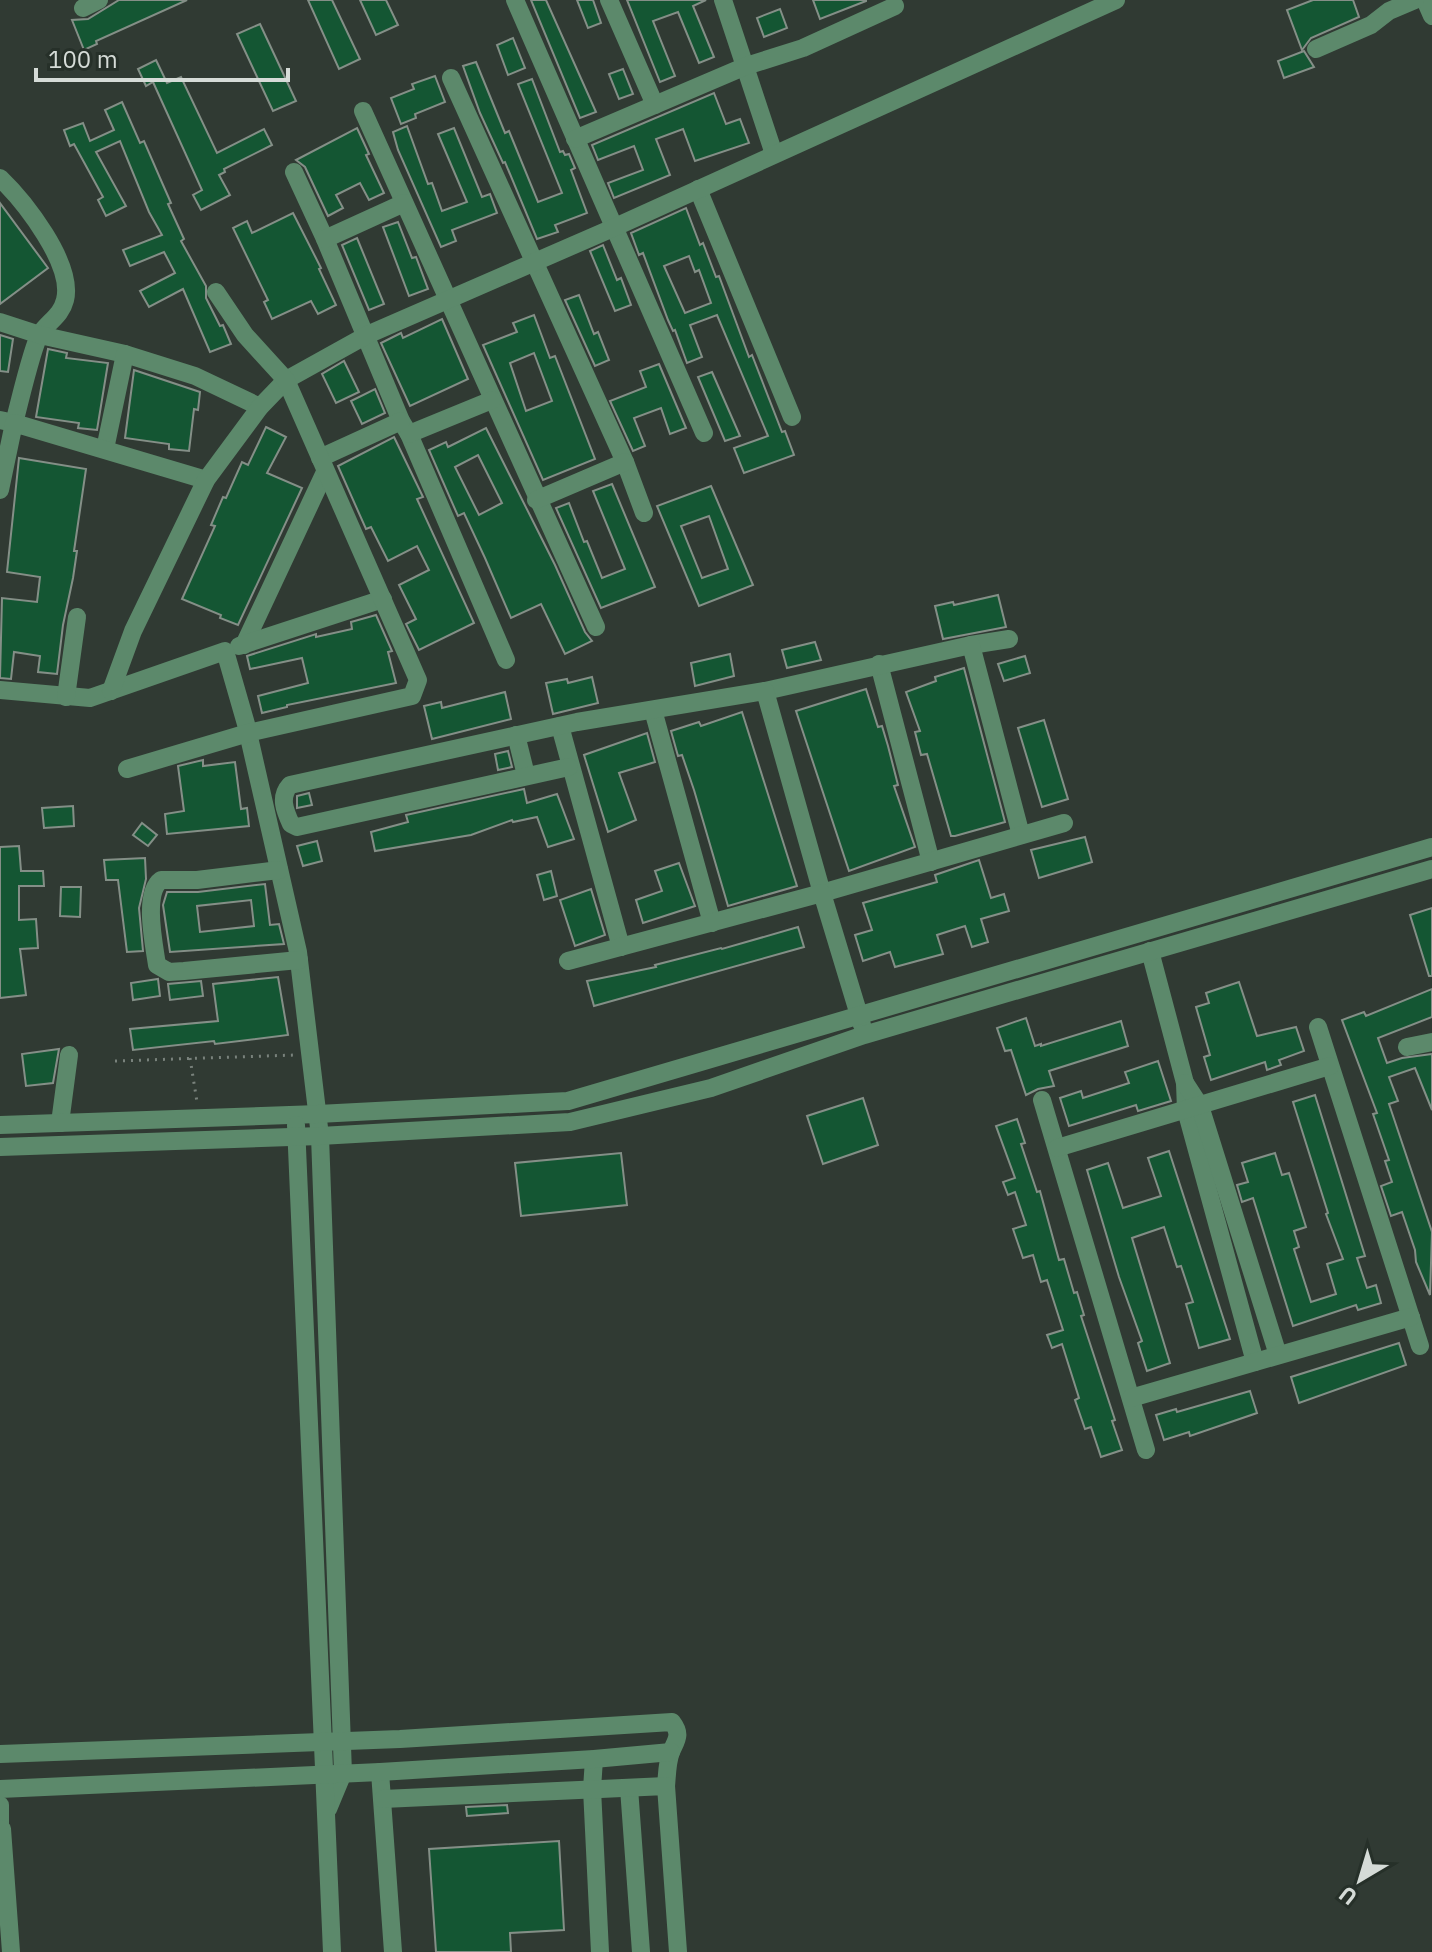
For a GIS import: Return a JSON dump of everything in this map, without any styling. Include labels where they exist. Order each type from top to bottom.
[{"type":"street","points":[[515,0],[704,433]]},
{"type":"street","points":[[609,0],[655,105]]},
{"type":"street","points":[[723,0],[774,154]]},
{"type":"street","points":[[1064,0],[1075,17]]},
{"type":"street","points":[[111,691],[133,631],[206,480],[260,407],[286,380],[367,335],[613,228],[1116,0]]},
{"type":"street","points":[[1316,49],[1371,25],[1389,11],[1415,0]]},
{"type":"street","points":[[1425,0],[1432,16]]},
{"type":"street","points":[[575,139],[746,66],[803,48],[895,6]]},
{"type":"street","points":[[451,78],[625,462],[644,513]]},
{"type":"street","points":[[363,111],[536,500],[596,627]]},
{"type":"street","points":[[294,172],[506,660]]},
{"type":"street","points":[[0,178],[19,196],[60,261],[67,280],[66,299],[57,319],[40,335],[7,422],[0,490]]},
{"type":"street","points":[[698,189],[792,417]]},
{"type":"street","points":[[325,239],[404,203]]},
{"type":"street","points":[[127,769],[248,733],[412,696],[418,680],[286,380],[245,335],[216,292]]},
{"type":"street","points":[[0,322],[40,335],[125,354],[195,376],[260,407]]},
{"type":"street","points":[[105,449],[125,354]]},
{"type":"street","points":[[244,645],[323,465],[405,427],[492,400]]},
{"type":"street","points":[[7,422],[206,480]]},
{"type":"street","points":[[536,500],[625,462]]},
{"type":"street","points":[[0,690],[90,698],[383,599]]},
{"type":"street","points":[[66,697],[77,617]]},
{"type":"street","points":[[569,767],[297,827],[291,824],[283,801],[284,791],[290,785],[560,726],[765,691],[879,664],[1009,639]]},
{"type":"street","points":[[971,645],[1021,835]]},
{"type":"street","points":[[225,651],[248,733],[299,960],[320,1136],[343,1773],[328,1809]]},
{"type":"street","points":[[879,664],[931,862]]},
{"type":"street","points":[[765,691],[864,1035]]},
{"type":"street","points":[[653,710],[712,923]]},
{"type":"street","points":[[560,726],[621,947]]},
{"type":"street","points":[[516,735],[526,775]]},
{"type":"street","points":[[568,961],[822,893],[1064,823]]},
{"type":"street","points":[[0,1125],[318,1114],[568,1101],[1432,847]]},
{"type":"street","points":[[0,1147],[320,1136],[570,1122],[711,1088],[864,1035],[1432,869]]},
{"type":"street","points":[[279,870],[197,880],[161,880],[156,883],[153,888],[152,919],[157,965],[169,972],[299,960]]},
{"type":"street","points":[[1150,951],[1185,1083],[1231,1202],[1278,1355]]},
{"type":"street","points":[[1318,1027],[1420,1346]]},
{"type":"street","points":[[1407,1047],[1432,1042]]},
{"type":"street","points":[[60,1123],[69,1055]]},
{"type":"street","points":[[1057,1148],[1330,1066]]},
{"type":"street","points":[[1042,1100],[1146,1450]]},
{"type":"street","points":[[1193,1108],[1212,1206],[1255,1362]]},
{"type":"street","points":[[295,1114],[332,1952]]},
{"type":"street","points":[[1212,1206],[1231,1202]]},
{"type":"street","points":[[1238,1305],[1260,1301]]},
{"type":"street","points":[[1131,1398],[1411,1317]]},
{"type":"street","points":[[310,1449],[331,1449]]},
{"type":"street","points":[[0,1754],[672,1722],[677,1728],[678,1742],[671,1752],[666,1786],[678,1952]]},
{"type":"street","points":[[0,1789],[380,1772],[671,1752]]},
{"type":"street","points":[[594,1759],[592,1789],[600,1952]]},
{"type":"street","points":[[380,1772],[393,1952]]},
{"type":"street","points":[[383,1799],[666,1786]]},
{"type":"street","points":[[629,1788],[641,1952]]},
{"type":"street","points":[[0,1805],[11,1952]]},
{"type":"path","points":[[115,1061],[311,1054]]},
{"type":"path","points":[[190,1058],[199,1116]]},
{"type":"building","points":[[119,0],[187,0],[96,41],[97,44],[84,50],[72,20],[88,19]]},
{"type":"building","points":[[308,0],[332,0],[360,59],[339,69]]},
{"type":"building","points":[[360,0],[386,0],[398,25],[376,35]]},
{"type":"building","points":[[531,0],[546,0],[596,112],[580,118]]},
{"type":"building","points":[[577,0],[593,0],[601,23],[588,28]]},
{"type":"building","points":[[627,0],[706,0],[693,6],[714,57],[699,63],[678,12],[653,21],[675,76],[660,82]]},
{"type":"building","points":[[813,0],[866,0],[866,1],[820,19]]},
{"type":"building","points":[[1313,0],[1353,0],[1359,17],[1311,38],[1302,50],[1287,10]]},
{"type":"building","points":[[780,9],[787,28],[764,37],[757,18]]},
{"type":"building","points":[[260,24],[296,101],[273,111],[237,34]]},
{"type":"building","points":[[513,38],[525,68],[508,75],[497,45]]},
{"type":"building","points":[[1304,51],[1314,67],[1284,78],[1278,61]]},
{"type":"building","points":[[156,60],[167,83],[181,77],[217,153],[264,129],[272,145],[224,169],[225,172],[219,175],[230,195],[201,210],[193,195],[202,190],[153,82],[146,86],[138,69]]},
{"type":"building","points":[[476,62],[538,202],[562,193],[518,84],[532,79],[560,152],[569,154],[575,168],[571,170],[587,213],[555,225],[558,232],[537,239],[505,162],[480,113],[463,66]]},
{"type":"building","points":[[623,69],[633,94],[619,99],[609,74]]},
{"type":"building","points":[[435,76],[445,102],[415,114],[416,118],[401,124],[391,98],[414,89],[412,84]]},
{"type":"building","points":[[714,93],[726,124],[740,119],[749,143],[695,161],[683,129],[656,139],[670,175],[614,198],[608,183],[643,170],[634,146],[598,160],[592,145]]},
{"type":"building","points":[[122,102],[140,143],[144,141],[171,203],[168,204],[184,239],[181,241],[206,286],[206,298],[231,344],[210,352],[183,289],[149,307],[140,291],[175,273],[164,252],[130,266],[123,250],[162,235],[149,212],[120,141],[96,152],[126,206],[106,216],[98,200],[103,197],[74,144],[70,146],[64,130],[83,123],[90,141],[114,130],[105,110]]},
{"type":"building","points":[[407,126],[428,184],[432,183],[442,211],[467,202],[438,134],[454,128],[482,197],[490,194],[497,213],[452,230],[456,241],[441,247],[398,150],[393,132]]},
{"type":"building","points":[[357,128],[384,193],[369,200],[360,183],[336,195],[343,208],[328,216],[305,167],[296,160]]},
{"type":"building","points":[[0,203],[48,268],[0,304]]},
{"type":"building","points":[[686,208],[700,245],[703,243],[716,277],[719,276],[749,357],[752,355],[794,455],[744,473],[734,448],[768,436],[717,315],[690,325],[702,357],[687,363],[643,253],[639,255],[631,233]],"holes":[[[689,256],[695,272],[699,270],[711,303],[685,313],[664,266]]]},
{"type":"building","points":[[293,213],[336,305],[318,314],[311,301],[272,319],[264,302],[268,300],[233,228],[247,221],[252,233]]},
{"type":"building","points":[[398,222],[428,289],[409,296],[383,227]]},
{"type":"building","points":[[357,238],[384,304],[369,310],[342,245]]},
{"type":"building","points":[[603,245],[631,305],[615,311],[590,251]]},
{"type":"building","points":[[579,295],[594,334],[598,332],[609,360],[595,366],[565,300]]},
{"type":"building","points":[[534,315],[550,358],[555,356],[595,459],[543,480],[483,345],[517,332],[513,323]],"holes":[[[534,353],[552,401],[526,411],[510,363]]]},
{"type":"building","points":[[442,319],[468,379],[410,406],[381,343],[401,333],[403,338]]},
{"type":"building","points":[[0,335],[13,339],[8,372],[0,371]]},
{"type":"building","points":[[48,349],[67,353],[66,358],[108,363],[97,430],[78,428],[79,423],[36,417]]},
{"type":"building","points":[[344,361],[359,392],[336,403],[322,374]]},
{"type":"building","points":[[659,364],[686,428],[670,434],[661,408],[634,418],[645,446],[633,451],[610,401],[646,387],[640,371]]},
{"type":"building","points":[[134,370],[200,392],[198,410],[194,409],[189,451],[169,449],[169,444],[125,438]]},
{"type":"building","points":[[712,372],[740,436],[725,441],[698,377]]},
{"type":"building","points":[[375,389],[385,413],[362,424],[351,401]]},
{"type":"building","points":[[266,427],[286,437],[267,473],[302,488],[238,625],[182,599],[215,526],[211,525],[223,497],[226,498],[242,462],[248,465]]},
{"type":"building","points":[[486,428],[592,641],[565,654],[541,604],[511,618],[464,513],[458,516],[429,450],[446,442],[448,447]],"holes":[[[478,455],[502,503],[479,515],[455,467]]]},
{"type":"building","points":[[394,437],[423,497],[417,499],[474,623],[419,650],[406,624],[416,619],[399,585],[429,570],[417,546],[388,561],[371,527],[366,529],[338,466]]},
{"type":"building","points":[[19,458],[86,469],[74,551],[77,551],[57,674],[38,672],[40,656],[14,652],[11,679],[0,678],[2,598],[37,602],[40,577],[7,572]]},
{"type":"building","points":[[612,484],[655,587],[601,608],[556,508],[569,503],[602,578],[625,569],[593,491]]},
{"type":"building","points":[[711,486],[753,585],[699,606],[657,506]],"holes":[[[709,516],[728,569],[702,578],[681,526]]]},
{"type":"building","points":[[998,595],[1006,627],[943,639],[935,606]]},
{"type":"building","points":[[376,615],[392,651],[388,652],[396,683],[262,713],[258,696],[308,683],[302,658],[250,669],[247,656],[316,634],[316,637],[352,629],[351,622]]},
{"type":"building","points":[[815,642],[821,660],[787,668],[782,650]]},
{"type":"building","points":[[730,654],[734,676],[695,686],[691,663]]},
{"type":"building","points":[[1025,656],[1030,673],[1004,681],[998,664]]},
{"type":"building","points":[[964,668],[1005,822],[951,836],[927,754],[921,755],[915,732],[920,731],[906,692],[936,681],[935,677]]},
{"type":"building","points":[[592,677],[598,703],[553,714],[546,683],[567,679],[568,683]]},
{"type":"building","points":[[866,689],[878,727],[882,726],[898,785],[894,786],[915,847],[849,871],[796,711]]},
{"type":"building","points":[[505,692],[511,719],[432,739],[424,706],[441,702],[442,708]]},
{"type":"building","points":[[742,712],[797,886],[728,906],[694,790],[682,755],[678,756],[671,731],[699,722],[701,726]]},
{"type":"building","points":[[1044,720],[1068,799],[1042,807],[1018,728]]},
{"type":"building","points":[[647,733],[655,762],[619,773],[636,820],[608,832],[584,755]]},
{"type":"building","points":[[508,751],[512,767],[498,770],[495,754]]},
{"type":"building","points":[[203,760],[203,766],[235,762],[241,809],[247,808],[249,826],[167,834],[165,814],[184,811],[178,766]]},
{"type":"building","points":[[524,789],[527,803],[557,794],[574,839],[548,847],[537,817],[512,820],[471,835],[375,851],[371,832],[408,822],[406,815]]},
{"type":"building","points":[[309,793],[312,805],[297,808],[297,796]]},
{"type":"building","points":[[73,806],[74,826],[44,828],[42,808]]},
{"type":"building","points":[[142,823],[157,835],[148,846],[133,835]]},
{"type":"building","points":[[1085,837],[1092,862],[1039,878],[1031,850]]},
{"type":"building","points":[[317,841],[322,861],[303,866],[297,846]]},
{"type":"building","points":[[19,846],[21,871],[43,871],[44,886],[19,886],[19,920],[36,919],[38,948],[20,949],[26,995],[0,998],[0,847]]},
{"type":"building","points":[[145,858],[146,879],[139,908],[143,951],[127,952],[118,880],[106,880],[104,860]]},
{"type":"building","points":[[979,860],[991,898],[1004,894],[1009,911],[981,919],[988,942],[972,947],[965,926],[937,935],[943,954],[895,967],[890,952],[863,961],[855,935],[872,930],[863,903],[937,882],[935,875]]},
{"type":"building","points":[[679,863],[695,906],[643,923],[636,900],[662,891],[655,871]]},
{"type":"building","points":[[551,871],[557,896],[544,900],[537,875]]},
{"type":"building","points":[[265,884],[270,925],[279,924],[284,944],[170,952],[163,905],[167,892],[198,892]],"holes":[[[251,900],[254,926],[200,932],[197,906]]]},
{"type":"building","points":[[61,887],[81,887],[80,917],[60,916]]},
{"type":"building","points":[[591,889],[605,935],[575,946],[560,900]]},
{"type":"building","points":[[1432,908],[1432,976],[1429,976],[1410,915]]},
{"type":"building","points":[[798,927],[804,947],[594,1006],[587,981],[656,967]]},
{"type":"building","points":[[278,977],[288,1035],[133,1050],[130,1029],[218,1021],[213,984]]},
{"type":"building","points":[[158,979],[160,996],[133,1000],[131,983]]},
{"type":"building","points":[[201,981],[203,996],[170,1000],[168,984]]},
{"type":"building","points":[[1239,982],[1257,1036],[1296,1027],[1304,1051],[1279,1060],[1281,1065],[1267,1070],[1265,1062],[1211,1080],[1204,1057],[1210,1055],[1196,1007],[1209,1003],[1206,993]]},
{"type":"building","points":[[1432,989],[1432,1017],[1378,1038],[1387,1063],[1432,1054],[1432,1110],[1415,1068],[1389,1077],[1398,1101],[1389,1104],[1432,1232],[1430,1295],[1416,1262],[1402,1212],[1391,1216],[1381,1186],[1392,1182],[1385,1161],[1389,1160],[1373,1114],[1377,1113],[1342,1020],[1364,1012],[1366,1016]]},
{"type":"building","points":[[1026,1018],[1035,1046],[1121,1021],[1128,1046],[1049,1071],[1054,1086],[1026,1095],[1011,1050],[1005,1051],[997,1028]]},
{"type":"building","points":[[59,1049],[53,1083],[26,1086],[22,1054]]},
{"type":"building","points":[[1158,1061],[1171,1101],[1138,1111],[1136,1105],[1069,1126],[1060,1098],[1081,1091],[1083,1098],[1129,1083],[1125,1072]]},
{"type":"building","points":[[1315,1095],[1365,1256],[1357,1258],[1367,1288],[1376,1285],[1381,1303],[1358,1310],[1356,1305],[1293,1326],[1253,1198],[1242,1202],[1237,1185],[1248,1182],[1242,1163],[1275,1153],[1282,1175],[1289,1173],[1306,1227],[1294,1231],[1299,1247],[1294,1249],[1311,1302],[1336,1294],[1327,1264],[1343,1259],[1326,1214],[1293,1102]]},
{"type":"building","points":[[863,1098],[878,1145],[823,1164],[807,1116]]},
{"type":"building","points":[[1017,1119],[1025,1143],[1021,1144],[1037,1192],[1040,1191],[1059,1260],[1064,1259],[1074,1293],[1077,1292],[1084,1315],[1081,1316],[1115,1420],[1112,1421],[1122,1450],[1101,1457],[1091,1427],[1085,1429],[1062,1344],[1052,1348],[1047,1335],[1063,1330],[1047,1280],[1041,1282],[1033,1255],[1023,1258],[1013,1229],[1026,1225],[1015,1192],[1008,1195],[1003,1182],[1015,1178],[996,1126]]},
{"type":"building","points":[[1169,1151],[1230,1339],[1199,1348],[1186,1304],[1193,1302],[1164,1227],[1132,1238],[1170,1363],[1147,1371],[1138,1343],[1142,1341],[1087,1170],[1108,1163],[1123,1208],[1161,1196],[1148,1158]]},
{"type":"building","points":[[621,1153],[627,1205],[521,1216],[515,1163]]},
{"type":"building","points":[[1399,1343],[1406,1365],[1299,1403],[1291,1377]]},
{"type":"building","points":[[1250,1391],[1257,1413],[1190,1436],[1189,1432],[1164,1440],[1156,1415]]},
{"type":"building","points":[[507,1805],[508,1813],[467,1816],[466,1807]]},
{"type":"building","points":[[559,1841],[564,1930],[510,1933],[511,1952],[436,1952],[429,1849]]}]
